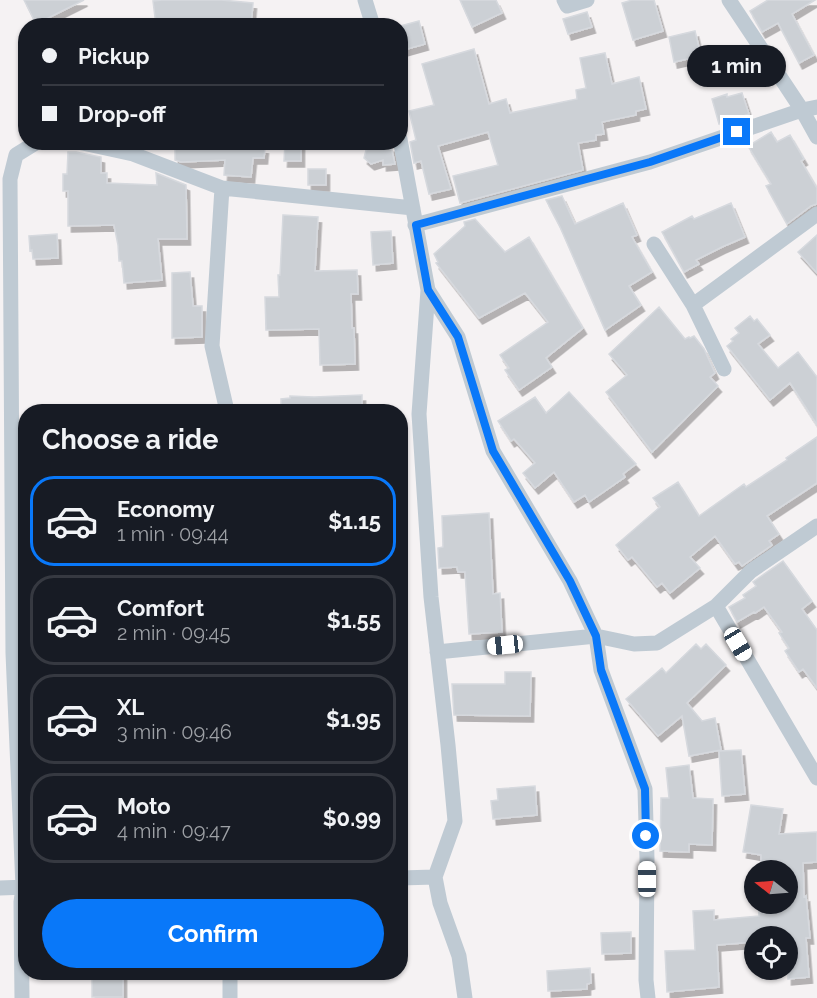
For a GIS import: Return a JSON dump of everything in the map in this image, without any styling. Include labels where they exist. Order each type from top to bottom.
[{"type":"street","points":[[365,0],[371,18]]},
{"type":"street","points":[[564,0],[567,6],[587,0]]},
{"type":"street","points":[[729,0],[810,108],[817,137]]},
{"type":"street","points":[[416,225],[650,162],[810,108]]},
{"type":"street","points":[[18,759],[13,653],[10,179],[16,154],[23,150]]},
{"type":"street","points":[[115,150],[133,154],[222,188],[413,208]]},
{"type":"street","points":[[402,150],[428,290],[419,414],[431,597],[454,821],[435,877],[440,903],[459,956],[465,998]]},
{"type":"street","points":[[222,188],[212,346],[225,404]]},
{"type":"street","points":[[693,305],[817,214]]},
{"type":"street","points":[[654,243],[693,305],[724,369]]},
{"type":"street","points":[[428,290],[458,337],[493,451],[570,581],[596,636],[601,670],[645,789],[648,998]]},
{"type":"street","points":[[437,652],[596,636],[634,644],[657,643],[716,606],[752,571],[817,526]]},
{"type":"street","points":[[716,606],[817,778]]},
{"type":"street","points":[[408,878],[435,877]]},
{"type":"street","points":[[0,888],[18,887]]},
{"type":"street","points":[[22,980],[22,998]]},
{"type":"street","points":[[230,980],[230,998]]},
{"type":"building","points":[[24,0],[84,0],[48,18],[33,18]]},
{"type":"building","points":[[221,0],[253,3],[252,18],[155,18],[153,1]]},
{"type":"building","points":[[460,0],[496,0],[502,13],[472,27]]},
{"type":"building","points":[[632,0],[654,0],[663,31],[633,40],[622,3]]},
{"type":"building","points":[[768,0],[815,0],[792,14],[814,55],[799,63],[778,23],[762,32],[750,11]]},
{"type":"building","points":[[587,12],[592,27],[568,34],[563,19]]},
{"type":"building","points":[[419,21],[425,44],[408,49],[408,24]]},
{"type":"building","points":[[695,31],[701,56],[674,62],[669,37]]},
{"type":"building","points":[[474,49],[489,104],[506,99],[510,113],[577,99],[576,90],[586,88],[580,58],[605,53],[612,84],[639,77],[646,109],[636,111],[636,115],[602,122],[604,134],[596,135],[596,140],[578,143],[583,170],[460,203],[453,176],[498,165],[488,132],[438,146],[451,189],[429,194],[421,161],[414,163],[410,142],[416,140],[409,111],[434,105],[422,64]]},
{"type":"building","points":[[742,93],[749,114],[719,124],[712,99],[727,94],[727,97]]},
{"type":"building","points":[[771,132],[777,142],[790,135],[804,159],[801,161],[817,188],[817,204],[787,224],[766,186],[771,184],[748,146]]},
{"type":"building","points":[[175,150],[265,150],[264,158],[253,158],[251,177],[224,175],[225,160],[181,162],[175,160]]},
{"type":"building","points":[[285,150],[301,150],[301,161],[284,161]]},
{"type":"building","points":[[366,150],[392,150],[395,164],[383,165],[383,160],[371,164],[364,158]]},
{"type":"building","points":[[68,152],[101,157],[101,173],[107,173],[107,183],[157,185],[156,173],[186,185],[187,239],[158,239],[162,280],[124,283],[114,225],[68,226],[68,191],[63,191],[63,174],[67,174]]},
{"type":"building","points":[[308,169],[326,169],[326,185],[308,185]]},
{"type":"building","points":[[562,196],[575,224],[623,203],[637,235],[632,237],[652,272],[629,286],[641,305],[605,330],[546,200]]},
{"type":"building","points":[[731,203],[745,237],[696,260],[699,264],[684,272],[662,232],[692,216],[694,219]]},
{"type":"building","points":[[283,215],[318,217],[315,271],[357,270],[358,294],[351,294],[355,364],[320,365],[319,329],[266,330],[265,297],[279,297],[278,275],[280,275]]},
{"type":"building","points":[[475,219],[505,252],[529,237],[583,328],[546,358],[552,367],[519,390],[505,370],[509,368],[500,355],[548,322],[525,293],[479,318],[436,263],[438,262],[434,254],[465,226],[464,222]]},
{"type":"building","points":[[391,231],[393,263],[373,265],[371,232]]},
{"type":"building","points":[[57,234],[58,258],[33,259],[29,236]]},
{"type":"building","points":[[817,235],[817,273],[798,252]]},
{"type":"building","points":[[190,272],[193,306],[202,306],[202,337],[172,338],[172,273]]},
{"type":"building","points":[[659,307],[685,339],[694,336],[704,349],[715,373],[710,377],[718,386],[652,452],[606,392],[627,375],[609,354]]},
{"type":"building","points":[[750,316],[754,321],[757,319],[770,335],[758,344],[778,368],[798,352],[817,377],[817,425],[790,383],[770,400],[727,346],[733,341],[731,339],[739,333],[735,328]]},
{"type":"building","points":[[569,392],[636,464],[623,474],[625,477],[589,502],[585,495],[574,502],[554,472],[535,488],[523,473],[535,463],[514,439],[511,441],[498,421],[535,397],[546,413]]},
{"type":"building","points":[[362,395],[362,404],[281,404],[281,399],[290,398],[290,396]]},
{"type":"building","points":[[817,437],[817,483],[767,516],[779,534],[769,541],[772,545],[742,566],[739,562],[735,564],[715,536],[690,557],[700,568],[670,593],[662,583],[657,587],[632,557],[628,560],[616,545],[660,507],[653,498],[678,482],[699,516],[744,484],[746,487],[787,460],[786,458]]},
{"type":"building","points":[[489,513],[493,594],[500,593],[502,632],[469,634],[465,572],[458,572],[457,567],[439,568],[438,548],[443,547],[442,516]]},
{"type":"building","points":[[783,561],[812,601],[802,609],[817,630],[817,688],[803,669],[799,672],[785,651],[789,648],[779,633],[782,632],[764,607],[737,622],[729,607],[745,598],[743,595],[756,586],[753,582]]},
{"type":"building","points":[[696,644],[701,649],[706,644],[726,665],[687,703],[702,721],[715,718],[721,750],[689,756],[682,716],[658,736],[626,699],[662,668],[666,673]]},
{"type":"building","points":[[505,672],[531,672],[530,716],[454,715],[452,684],[505,684]]},
{"type":"building","points":[[741,750],[745,794],[722,796],[719,751]]},
{"type":"building","points":[[689,765],[693,798],[713,799],[712,845],[689,844],[689,852],[660,851],[661,798],[669,798],[666,768]]},
{"type":"building","points":[[535,786],[537,815],[493,819],[491,801],[498,800],[497,789]]},
{"type":"building","points":[[751,805],[783,809],[779,834],[817,832],[817,862],[803,863],[804,897],[806,896],[810,938],[806,938],[809,977],[798,978],[798,926],[744,926],[744,943],[717,945],[719,987],[667,992],[665,951],[695,950],[693,911],[714,910],[714,920],[759,916],[759,914],[798,914],[798,860],[761,860],[761,855],[743,852]]},
{"type":"building","points":[[631,932],[631,953],[602,954],[601,933]]},
{"type":"building","points":[[590,968],[591,983],[587,984],[587,989],[548,991],[547,971]]},
{"type":"building","points":[[92,980],[123,980],[123,997],[92,997]]},
{"type":"route","points":[[646,836],[645,789],[601,670],[596,636],[570,581],[493,451],[458,337],[428,290],[416,225],[650,162],[737,132]]}]
